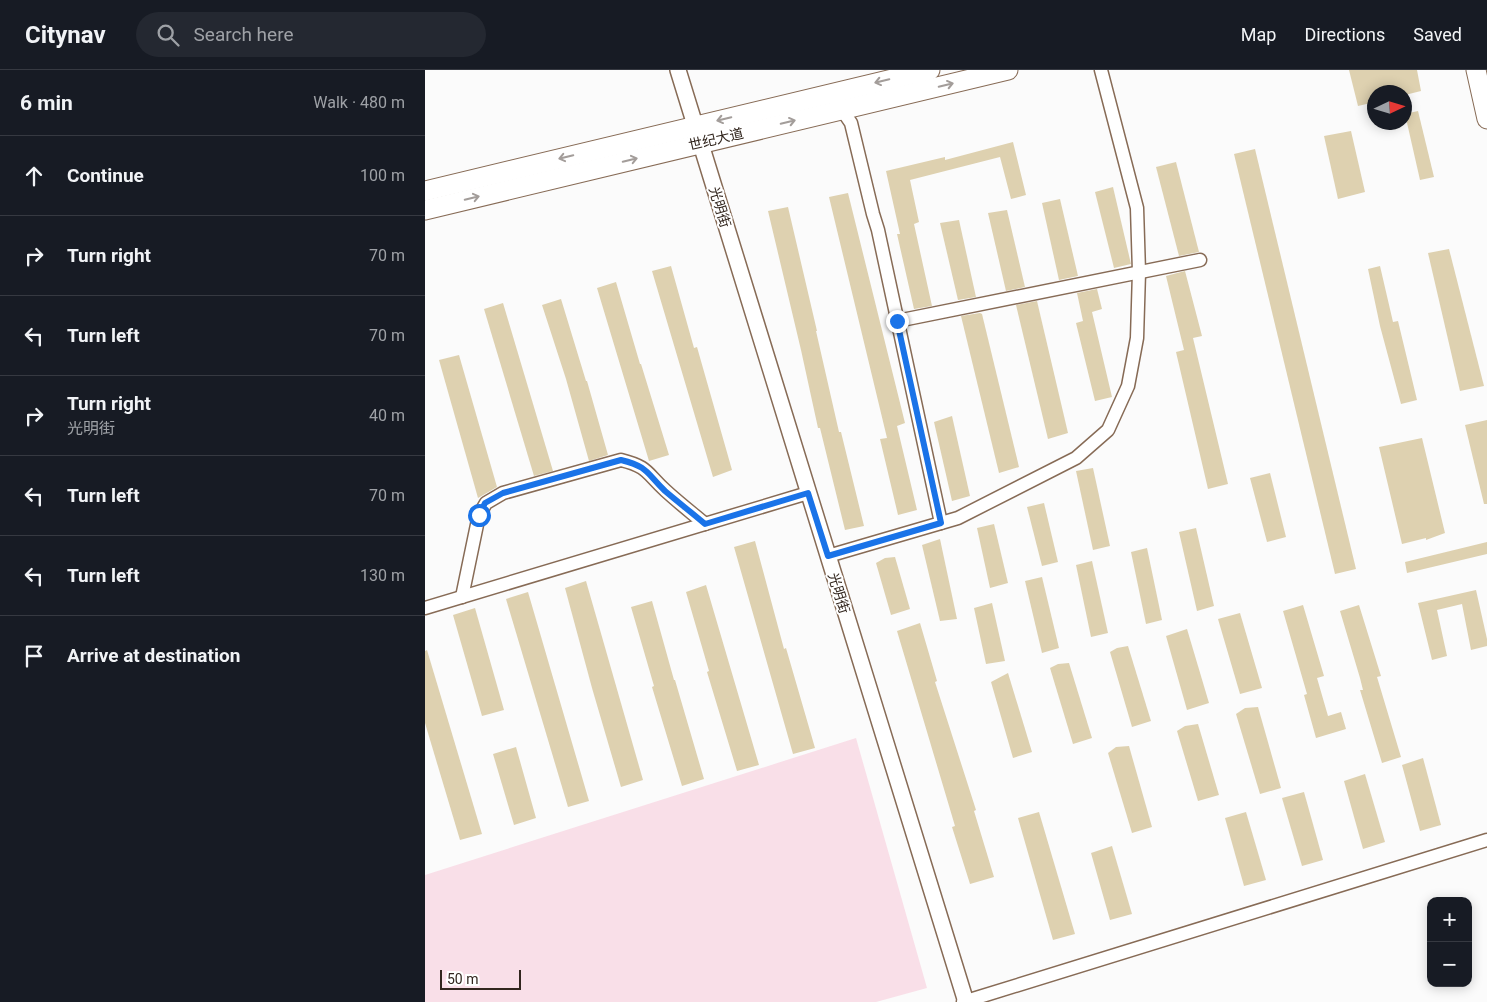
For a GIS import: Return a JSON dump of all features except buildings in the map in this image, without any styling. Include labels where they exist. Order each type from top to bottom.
[{"type":"main road","name":"世纪大道","points":[[837,101],[930,70]]},
{"type":"main road","name":"世纪大道","points":[[425,191],[697,134],[837,101],[1008,70]]},
{"type":"main road","points":[[1477,70],[1487,119]]},
{"type":"main road","name":"世纪大道","points":[[425,210],[697,134]]},
{"type":"street","name":"光明街","points":[[678,70],[965,1002]]},
{"type":"street","points":[[828,556],[958,518],[1076,458],[1108,430],[1128,386],[1137,338],[1139,272],[1137,208],[1101,70]]},
{"type":"street","points":[[837,101],[851,123],[873,214],[879,230],[941,523]]},
{"type":"street","points":[[897,321],[1200,260]]},
{"type":"street","points":[[461,597],[479,515],[485,503],[503,493],[621,460],[637,464],[648,471],[664,489],[705,524]]},
{"type":"street","points":[[425,608],[808,493]]},
{"type":"street","points":[[965,1002],[1487,840]]},
{"type":"shaded area","points":[[856,738],[927,988],[876,1002],[425,1002],[425,875]]},
{"type":"route","points":[[479,515],[485,503],[503,493],[621,460],[637,464],[648,471],[664,489],[705,524],[808,493],[828,556],[941,523],[897,321]]}]
